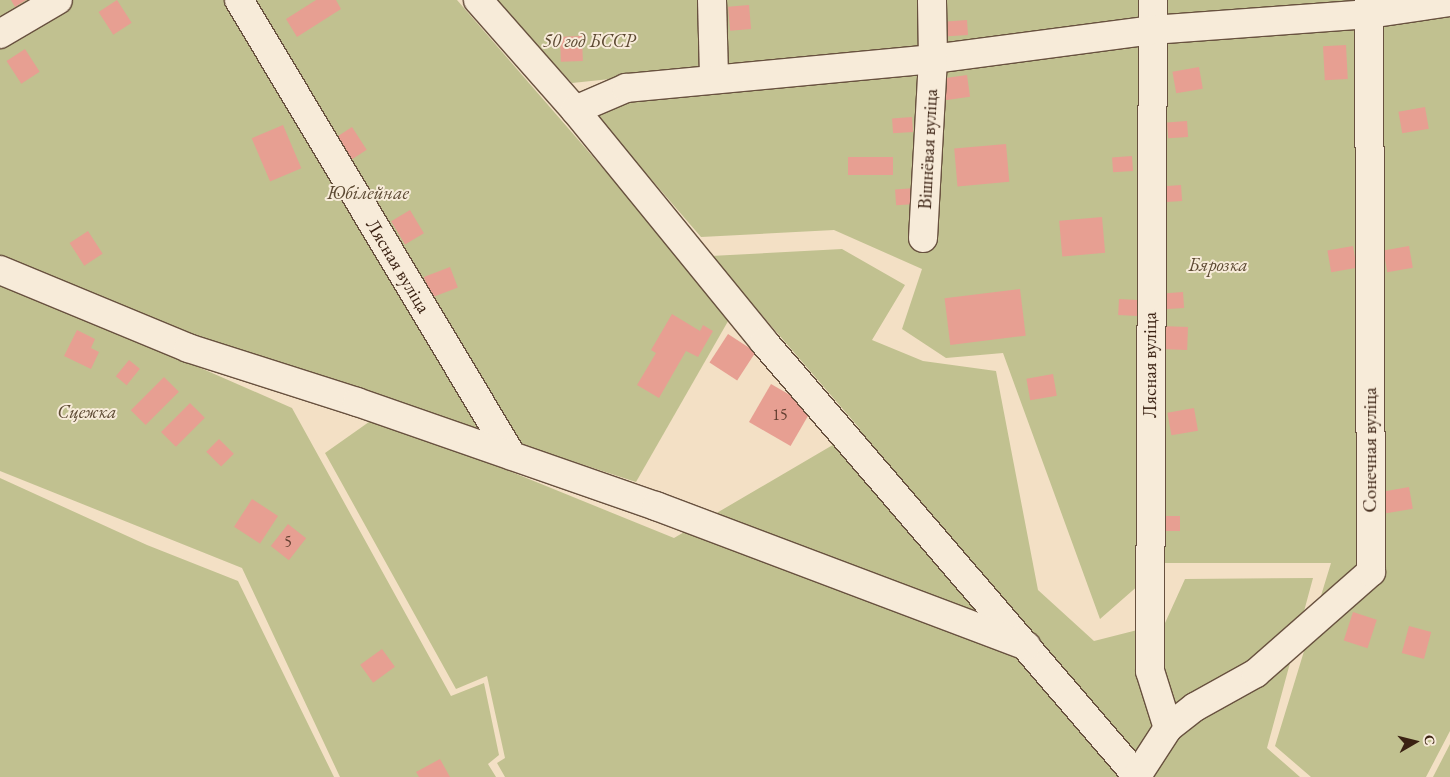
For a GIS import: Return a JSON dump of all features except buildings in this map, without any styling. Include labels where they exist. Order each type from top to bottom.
[{"type":"street","points":[[0,34],[58,0]]},
{"type":"street","name":"Лясная вуліца","points":[[239,0],[512,456]]},
{"type":"street","points":[[712,0],[714,79]]},
{"type":"street","name":"Вішнёвая вуліца","points":[[923,238],[933,59],[932,0]]},
{"type":"street","name":"Лясная вуліца","points":[[1153,0],[1150,671],[1168,728]]},
{"type":"street","points":[[480,1],[575,110],[764,342],[1138,776]]},
{"type":"street","points":[[575,110],[626,88],[933,59],[1152,30],[1369,7],[1450,2]]},
{"type":"street","name":"Сонечная вуліца","points":[[1138,776],[1168,728],[1195,707],[1256,673],[1370,572],[1369,7]]},
{"type":"street","points":[[0,270],[188,348],[656,506],[1026,646]]},
{"type":"green space","name":"Юбілейнае","points":[[0,0],[457,0],[731,316],[636,482],[191,337],[0,261]]},
{"type":"green space","name":"50 год БССР","points":[[494,0],[1372,0],[572,83]]},
{"type":"green space","name":"Бярозка","points":[[1450,4],[1450,731],[1426,777],[1311,777],[1275,746],[1331,563],[1164,563],[1100,619],[1003,353],[946,358],[902,329],[922,269],[834,230],[701,237],[594,113],[636,98]]},
{"type":"green space","points":[[842,249],[905,285],[872,340],[923,361],[996,371],[1038,590],[1094,641],[1165,623],[1185,579],[1313,578],[1267,748],[1300,777],[505,777],[497,763],[505,758],[487,676],[456,689],[325,453],[376,417],[674,538],[860,429],[711,256]]},
{"type":"green space","name":"Сцежка","points":[[0,280],[292,408],[451,696],[484,683],[499,755],[488,764],[496,777],[340,777],[242,568],[0,471]]},
{"type":"green space","points":[[0,478],[147,545],[238,581],[334,777],[0,777]]},
{"type":"green space","points":[[1450,744],[1450,777],[1433,777]]}]
